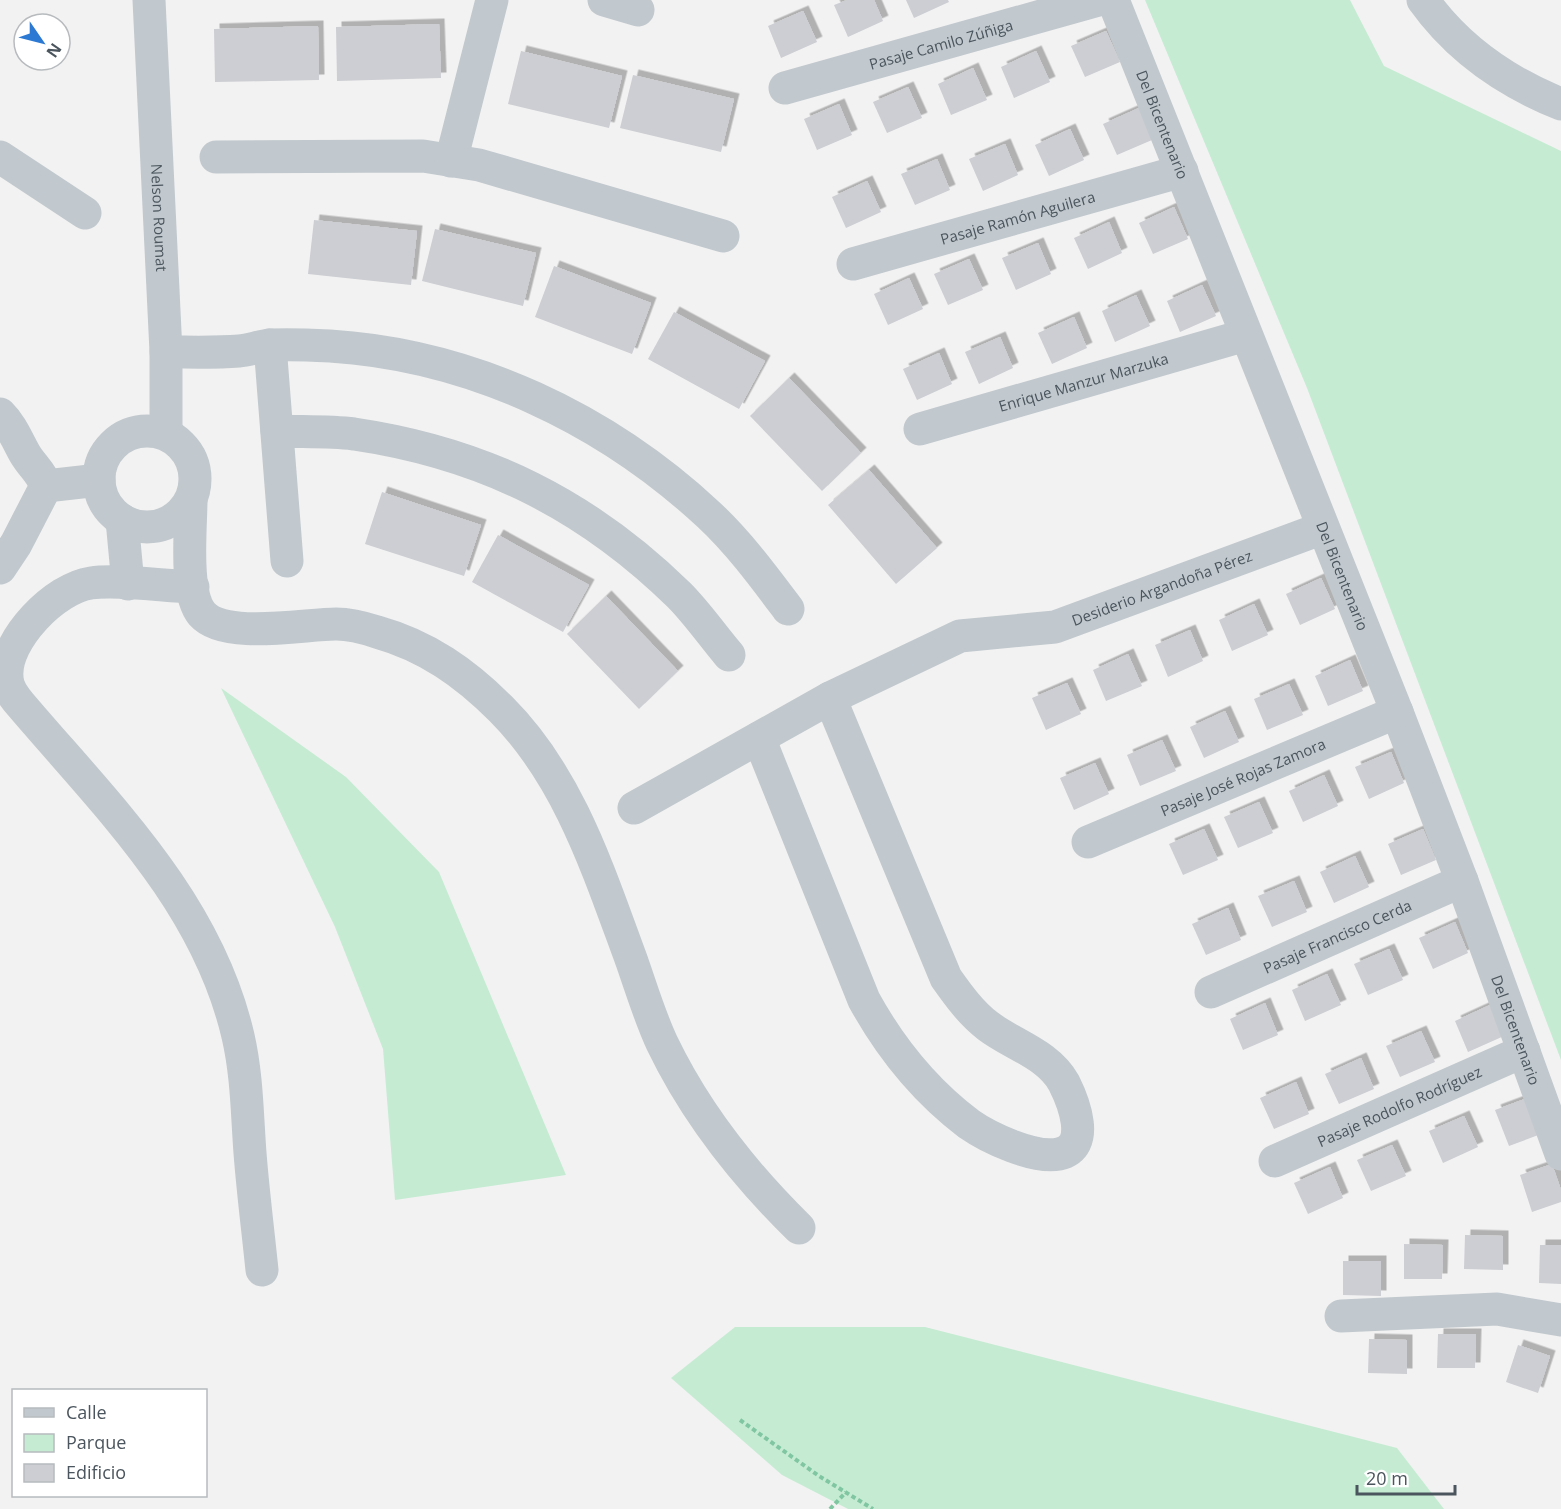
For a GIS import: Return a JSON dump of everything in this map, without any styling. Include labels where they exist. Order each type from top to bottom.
[{"type":"street","name":"Nelson Roumat","points":[[149,0],[166,352],[166,434]]},
{"type":"street","points":[[451,160],[492,0]]},
{"type":"street","points":[[604,0],[638,10]]},
{"type":"street","name":"Pasaje Camilo Zúñiga","points":[[785,88],[1098,0]]},
{"type":"street","name":"Del Bicentenario","points":[[1113,0],[1397,712],[1462,881],[1561,1154]]},
{"type":"street","points":[[1423,0],[1455,38],[1480,60],[1518,84],[1561,104]]},
{"type":"street","points":[[216,156],[423,156],[451,160],[479,165],[723,236]]},
{"type":"street","points":[[0,157],[85,213]]},
{"type":"street","name":"Pasaje Ramón Aguilera","points":[[853,264],[1182,171]]},
{"type":"street","name":"Enrique Manzur Marzuka","points":[[920,429],[1246,335]]},
{"type":"street","points":[[166,352],[240,351],[270,345],[331,346],[401,356],[450,367],[507,386],[563,411],[616,441],[680,490],[711,517],[752,561],[788,609]]},
{"type":"street","points":[[270,345],[287,561]]},
{"type":"street","points":[[0,414],[19,439],[31,464],[42,475],[46,486],[16,544],[0,568]]},
{"type":"street","points":[[191,500],[181,513],[168,522],[153,527],[137,526],[122,520],[111,510],[102,496],[99,480],[101,464],[108,450],[120,439],[135,432],[151,430],[166,434],[180,442],[190,455],[195,470],[195,485],[191,500],[193,587],[197,606],[203,615],[218,624],[238,628],[339,624],[377,632],[418,646],[450,664],[507,716],[550,771],[576,817],[645,1002],[681,1080],[732,1156],[799,1228]]},
{"type":"street","points":[[277,431],[352,434],[426,447],[497,470],[564,504],[626,546],[681,597],[729,655]]},
{"type":"street","points":[[46,486],[99,480]]},
{"type":"street","points":[[122,520],[128,584]]},
{"type":"street","name":"Desiderio Argandoña Pérez","points":[[634,808],[830,698],[960,636],[1056,627],[1323,528]]},
{"type":"street","points":[[193,587],[90,583],[54,599],[33,618],[14,648],[9,658],[7,680],[12,694],[155,862],[194,921],[212,958],[229,1005],[245,1073],[262,1270]]},
{"type":"street","points":[[759,738],[864,1000],[882,1034],[928,1090],[988,1136],[1032,1152],[1059,1154],[1066,1150],[1077,1136],[1079,1125],[1063,1082],[1046,1062],[988,1026],[946,978],[830,698]]},
{"type":"street","name":"Pasaje José Rojas Zamora","points":[[1088,842],[1397,712]]},
{"type":"street","name":"Pasaje Francisco Cerda","points":[[1211,992],[1462,881]]},
{"type":"street","name":"Pasaje Rodolfo Rodríguez","points":[[1275,1161],[1524,1051]]},
{"type":"street","points":[[1341,1316],[1497,1309],[1561,1320]]},
{"type":"path","points":[[740,1420],[873,1509]]},
{"type":"path","points":[[830,1509],[846,1492]]},
{"type":"green space","points":[[1145,0],[1350,0],[1384,66],[1561,151],[1561,1060],[1307,388]]},
{"type":"green space","points":[[221,688],[346,777],[439,872],[566,1175],[395,1200],[383,1049],[335,927]]},
{"type":"green space","points":[[735,1327],[925,1327],[1397,1448],[1444,1509],[848,1509],[782,1475],[671,1378]]},
{"type":"building","points":[[847,0],[874,0],[883,21],[848,37],[834,5]]},
{"type":"building","points":[[906,0],[948,0],[949,2],[914,18]]},
{"type":"building","points":[[803,11],[817,42],[781,58],[768,26]]},
{"type":"building","points":[[439,24],[441,78],[337,81],[336,27]]},
{"type":"building","points":[[318,26],[319,80],[215,82],[214,29]]},
{"type":"building","points":[[1106,31],[1120,62],[1085,77],[1071,46]]},
{"type":"building","points":[[521,51],[622,76],[609,128],[508,104]]},
{"type":"building","points":[[1036,51],[1050,82],[1014,98],[1001,67]]},
{"type":"building","points":[[973,68],[987,100],[951,115],[938,84]]},
{"type":"building","points":[[633,75],[734,99],[721,152],[620,128]]},
{"type":"building","points":[[908,87],[922,118],[887,133],[873,102]]},
{"type":"building","points":[[839,104],[852,135],[817,150],[804,119]]},
{"type":"building","points":[[1139,108],[1152,140],[1117,155],[1103,124]]},
{"type":"building","points":[[1070,129],[1084,160],[1049,176],[1035,145]]},
{"type":"building","points":[[1005,144],[1018,175],[983,191],[969,159]]},
{"type":"building","points":[[937,159],[950,190],[915,205],[901,174]]},
{"type":"building","points":[[867,181],[881,212],[846,228],[832,197]]},
{"type":"building","points":[[1174,207],[1188,239],[1153,254],[1139,223]]},
{"type":"building","points":[[314,220],[417,231],[411,285],[308,274]]},
{"type":"building","points":[[1109,222],[1122,253],[1088,269],[1074,238]]},
{"type":"building","points":[[435,229],[536,253],[523,306],[422,281]]},
{"type":"building","points":[[1038,243],[1051,274],[1016,290],[1002,258]]},
{"type":"building","points":[[969,259],[983,290],[948,305],[934,274]]},
{"type":"building","points":[[554,266],[651,303],[632,354],[535,317]]},
{"type":"building","points":[[909,278],[923,309],[888,325],[874,294]]},
{"type":"building","points":[[1202,285],[1216,316],[1180,332],[1167,301]]},
{"type":"building","points":[[1136,295],[1150,326],[1115,342],[1102,311]]},
{"type":"building","points":[[674,312],[765,361],[739,409],[648,359]]},
{"type":"building","points":[[1074,317],[1087,348],[1052,364],[1038,333]]},
{"type":"building","points":[[1000,337],[1013,368],[979,384],[965,352]]},
{"type":"building","points":[[939,353],[952,384],[917,400],[903,369]]},
{"type":"building","points":[[789,378],[861,453],[822,491],[750,416]]},
{"type":"building","points":[[869,470],[937,548],[896,584],[828,505]]},
{"type":"building","points":[[382,492],[481,525],[464,576],[365,544]]},
{"type":"building","points":[[498,535],[589,585],[563,632],[472,582]]},
{"type":"building","points":[[1321,578],[1335,609],[1300,625],[1286,594]]},
{"type":"building","points":[[606,596],[678,671],[639,709],[567,634]]},
{"type":"building","points":[[1254,604],[1268,635],[1232,651],[1219,620]]},
{"type":"building","points":[[1190,630],[1203,661],[1168,677],[1155,645]]},
{"type":"building","points":[[1128,654],[1142,686],[1106,701],[1093,670]]},
{"type":"building","points":[[1350,660],[1363,691],[1328,706],[1315,676]]},
{"type":"building","points":[[1067,683],[1081,714],[1046,730],[1032,698]]},
{"type":"building","points":[[1289,684],[1303,715],[1267,730],[1254,699]]},
{"type":"building","points":[[1225,711],[1239,742],[1204,758],[1190,727]]},
{"type":"building","points":[[1162,740],[1176,771],[1140,786],[1127,755]]},
{"type":"building","points":[[1391,752],[1404,783],[1369,799],[1355,767]]},
{"type":"building","points":[[1095,763],[1109,794],[1074,810],[1060,778]]},
{"type":"building","points":[[1324,775],[1338,806],[1303,822],[1289,791]]},
{"type":"building","points":[[1259,802],[1273,833],[1238,848],[1224,817]]},
{"type":"building","points":[[1204,829],[1218,860],[1183,875],[1169,844]]},
{"type":"building","points":[[1423,829],[1436,860],[1401,875],[1388,844]]},
{"type":"building","points":[[1355,856],[1369,887],[1334,903],[1320,872]]},
{"type":"building","points":[[1294,881],[1307,912],[1272,927],[1258,896]]},
{"type":"building","points":[[1228,908],[1241,940],[1206,955],[1192,924]]},
{"type":"building","points":[[1455,922],[1468,953],[1433,969],[1419,938]]},
{"type":"building","points":[[1389,949],[1403,980],[1368,995],[1354,964]]},
{"type":"building","points":[[1327,974],[1341,1005],[1305,1021],[1292,990]]},
{"type":"building","points":[[1265,1003],[1278,1035],[1243,1050],[1230,1019]]},
{"type":"building","points":[[1490,1005],[1504,1036],[1468,1052],[1455,1021]]},
{"type":"building","points":[[1421,1031],[1435,1062],[1400,1077],[1386,1046]]},
{"type":"building","points":[[1361,1058],[1374,1089],[1339,1104],[1325,1074]]},
{"type":"building","points":[[1296,1082],[1309,1114],[1274,1129],[1260,1098]]},
{"type":"building","points":[[1527,1098],[1541,1134],[1509,1146],[1495,1110]]},
{"type":"building","points":[[1464,1116],[1478,1147],[1443,1163],[1429,1131]]},
{"type":"building","points":[[1392,1145],[1406,1176],[1371,1191],[1357,1160]]},
{"type":"building","points":[[1552,1164],[1561,1190],[1561,1202],[1532,1212],[1520,1175]]},
{"type":"building","points":[[1330,1167],[1343,1198],[1308,1214],[1294,1183]]},
{"type":"building","points":[[1465,1235],[1503,1236],[1503,1270],[1464,1269]]},
{"type":"building","points":[[1404,1244],[1443,1245],[1442,1279],[1404,1279]]},
{"type":"building","points":[[1540,1245],[1561,1245],[1561,1284],[1539,1283]]},
{"type":"building","points":[[1343,1261],[1381,1261],[1381,1296],[1343,1295]]},
{"type":"building","points":[[1438,1334],[1476,1334],[1475,1368],[1437,1368]]},
{"type":"building","points":[[1369,1339],[1407,1340],[1407,1374],[1368,1373]]},
{"type":"building","points":[[1518,1345],[1550,1356],[1538,1393],[1506,1382]]}]
